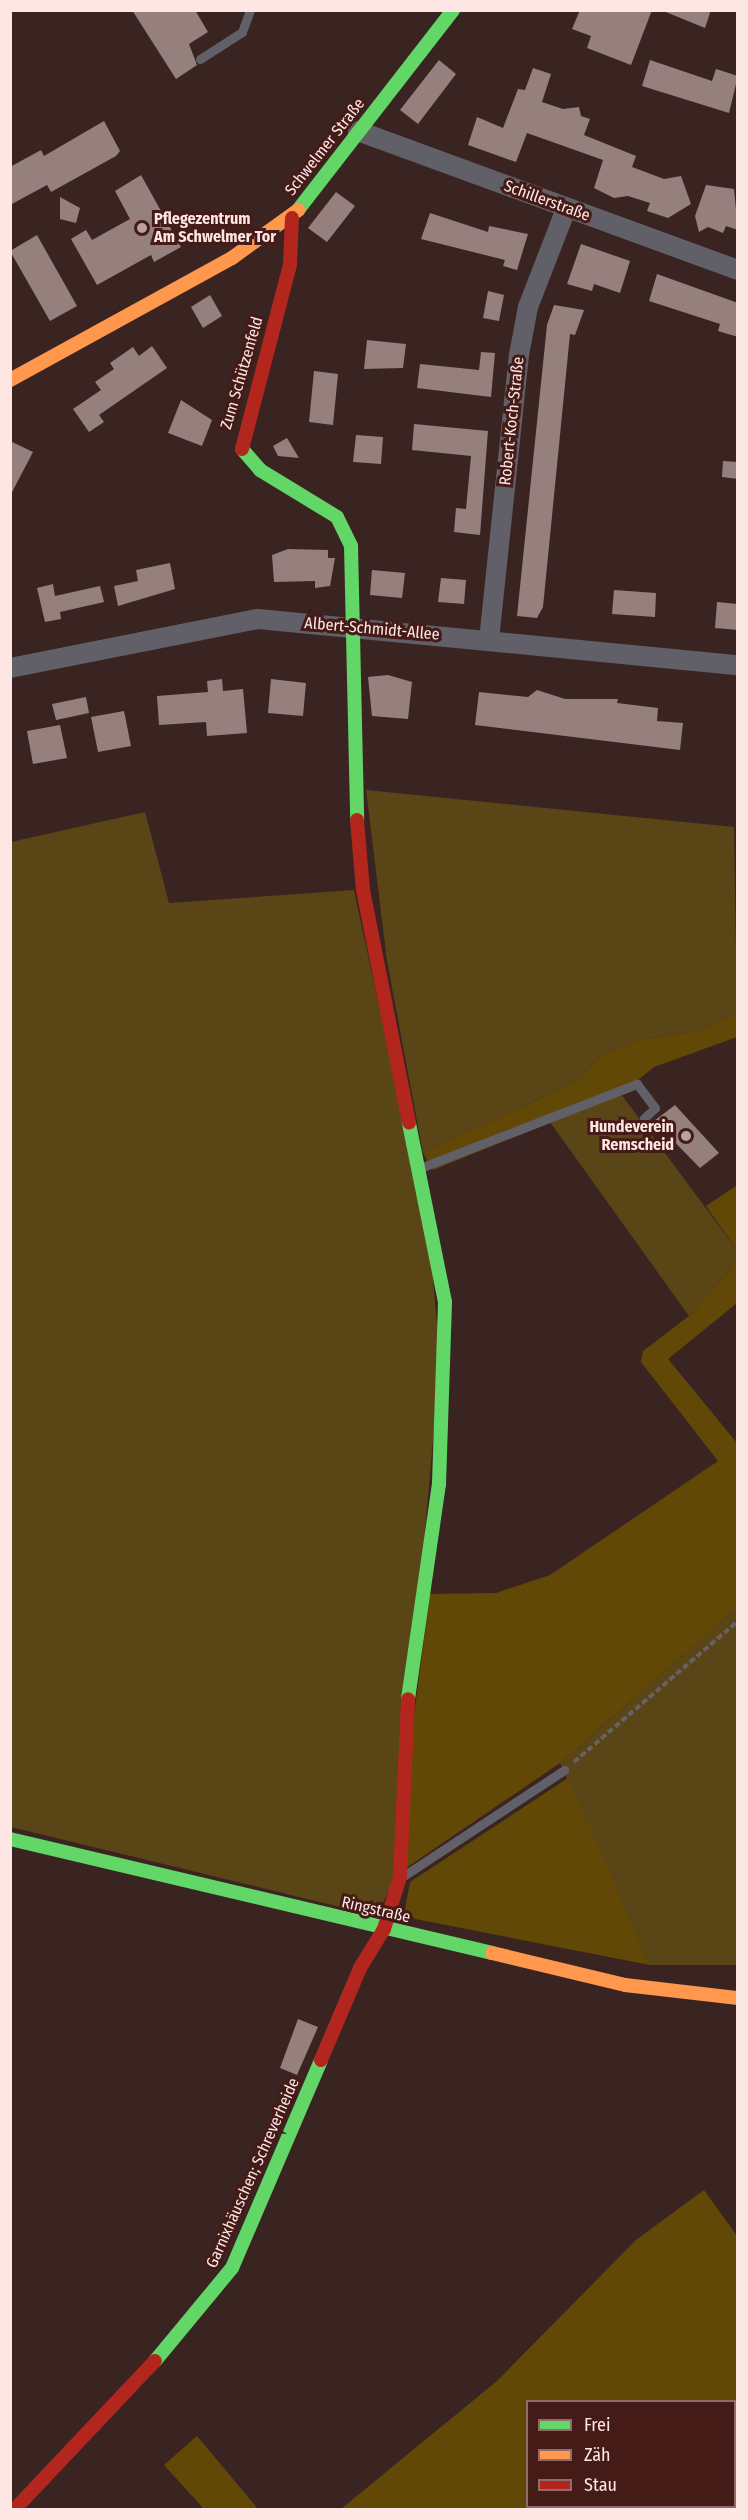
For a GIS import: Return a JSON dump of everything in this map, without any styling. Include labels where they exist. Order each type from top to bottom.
[{"type":"street","name":"Schwelmer Straße","points":[[10,380],[232,258],[292,218],[453,10]]},
{"type":"street","name":"Schillerstraße","points":[[358,131],[738,270]]},
{"type":"street","name":"Robert-Koch-Straße","points":[[489,640],[519,355],[528,307],[566,209]]},
{"type":"street","name":"Zum Schützenfeld","points":[[292,218],[290,265],[238,445],[260,470],[337,517],[351,546],[354,628]]},
{"type":"street","name":"Albert-Schmidt-Allee","points":[[10,668],[230,621],[354,628],[738,664]]},
{"type":"street","name":"Garnixhäuschen; Schreverheide","points":[[15,2510],[194,2320],[232,2268],[360,1968],[384,1929],[400,1877],[405,1719],[439,1484],[445,1357],[441,1268],[418,1169],[363,890],[353,782],[354,628]]},
{"type":"street","name":"Ringstraße","points":[[10,1839],[625,1985],[738,1998]]},
{"type":"lane","points":[[200,60],[242,32],[250,10]]},
{"type":"lane","points":[[418,1169],[637,1084],[655,1108],[644,1118]]},
{"type":"lane","points":[[400,1877],[564,1770]]},
{"type":"path","points":[[564,1770],[738,1621]]},
{"type":"shaded area","points":[[366,790],[734,827],[737,1014],[697,1031],[638,1040],[596,1059],[581,1079],[423,1153],[387,961]]},
{"type":"shaded area","points":[[145,812],[169,903],[354,890],[430,1243],[440,1361],[394,1879],[377,1916],[11,1827],[11,842]]},
{"type":"shaded area","points":[[737,1014],[737,1037],[654,1067],[621,1094],[433,1170],[423,1153],[581,1079],[596,1059],[638,1040],[697,1031]]},
{"type":"shaded area","points":[[621,1094],[737,1250],[737,1261],[689,1316],[550,1122]]},
{"type":"shaded area","points":[[737,1185],[737,1250],[706,1206]]},
{"type":"shaded area","points":[[737,1261],[737,1303],[668,1359],[737,1443],[737,1608],[560,1763],[406,1868],[409,1753],[430,1594],[496,1593],[550,1575],[718,1461],[641,1362],[643,1351],[689,1316]]},
{"type":"shaded area","points":[[737,1608],[737,1965],[650,1965],[560,1763]]},
{"type":"shaded area","points":[[568,1778],[650,1965],[415,1919],[405,1909],[410,1882]]},
{"type":"shaded area","points":[[704,2190],[737,2236],[737,2509],[341,2509],[497,2381],[636,2240]]},
{"type":"shaded area","points":[[197,2436],[258,2509],[204,2509],[164,2465]]},
{"type":"building","points":[[132,10],[195,10],[208,32],[189,44],[197,65],[176,79]]},
{"type":"building","points":[[580,10],[652,10],[631,65],[587,48],[591,36],[572,29]]},
{"type":"building","points":[[661,10],[711,10],[705,28]]},
{"type":"building","points":[[439,60],[456,74],[418,124],[400,110]]},
{"type":"building","points":[[650,60],[712,81],[716,69],[738,76],[729,113],[642,86]]},
{"type":"building","points":[[533,68],[551,74],[542,102],[563,109],[579,107],[581,116],[590,119],[584,135],[636,156],[632,167],[664,179],[681,176],[691,204],[668,218],[647,211],[650,203],[628,196],[614,198],[594,188],[603,160],[527,133],[516,162],[468,145],[477,117],[503,128],[518,89],[525,90]]},
{"type":"building","points":[[104,121],[120,151],[116,156],[51,192],[47,185],[10,205],[10,167],[41,150],[44,156]]},
{"type":"building","points":[[141,175],[181,247],[154,262],[151,255],[97,285],[71,239],[86,230],[92,240],[130,219],[115,191]]},
{"type":"building","points":[[706,185],[734,189],[738,230],[726,226],[723,233],[708,227],[699,232],[695,216]]},
{"type":"building","points":[[336,192],[355,206],[327,242],[308,228]]},
{"type":"building","points":[[60,197],[80,208],[76,223],[60,219]]},
{"type":"building","points":[[430,213],[488,232],[489,226],[528,234],[517,270],[503,266],[505,260],[421,239]]},
{"type":"building","points":[[37,235],[77,306],[50,321],[10,251]]},
{"type":"building","points":[[581,244],[630,261],[620,293],[594,284],[592,291],[567,284]]},
{"type":"building","points":[[657,274],[738,303],[738,337],[718,331],[720,324],[649,301]]},
{"type":"building","points":[[488,291],[504,295],[499,321],[483,318]]},
{"type":"building","points":[[210,295],[222,316],[203,328],[191,307]]},
{"type":"building","points":[[554,305],[584,310],[575,335],[570,334],[543,607],[537,618],[517,616],[547,325]]},
{"type":"building","points":[[367,340],[406,344],[403,368],[364,369]]},
{"type":"building","points":[[152,346],[167,368],[99,415],[104,422],[89,432],[73,409],[101,390],[95,382],[114,369],[110,363],[133,347],[139,356]]},
{"type":"building","points":[[481,352],[495,353],[491,397],[417,388],[420,364],[479,370]]},
{"type":"building","points":[[314,371],[338,374],[333,425],[309,422]]},
{"type":"building","points":[[181,400],[212,420],[202,446],[168,433]]},
{"type":"building","points":[[414,424],[488,431],[480,535],[454,532],[456,508],[466,509],[471,456],[412,450]]},
{"type":"building","points":[[356,435],[383,437],[381,464],[353,462]]},
{"type":"building","points":[[287,438],[299,458],[278,456],[273,446]]},
{"type":"building","points":[[10,441],[33,452],[10,496]]},
{"type":"building","points":[[723,461],[738,462],[738,479],[722,477]]},
{"type":"building","points":[[288,549],[328,550],[328,558],[335,558],[330,586],[315,588],[315,581],[274,582],[272,555]]},
{"type":"building","points":[[170,563],[175,589],[118,606],[114,586],[138,581],[136,570]]},
{"type":"building","points":[[372,570],[405,573],[402,598],[370,595]]},
{"type":"building","points":[[441,578],[466,580],[464,604],[438,602]]},
{"type":"building","points":[[53,584],[55,596],[100,586],[104,602],[60,612],[61,619],[45,622],[37,588]]},
{"type":"building","points":[[614,590],[656,593],[655,617],[612,614]]},
{"type":"building","points":[[717,602],[738,604],[738,630],[715,628]]},
{"type":"building","points":[[388,675],[412,682],[408,719],[372,716],[368,677]]},
{"type":"building","points":[[222,679],[223,691],[243,689],[247,733],[207,736],[206,722],[159,725],[157,696],[208,692],[207,681]]},
{"type":"building","points":[[271,679],[306,683],[303,716],[268,713]]},
{"type":"building","points":[[537,690],[565,699],[618,699],[617,703],[658,708],[657,721],[683,723],[680,750],[475,725],[479,692],[528,697]]},
{"type":"building","points":[[86,697],[89,713],[56,720],[52,704]]},
{"type":"building","points":[[124,711],[131,746],[98,752],[91,717]]},
{"type":"building","points":[[60,725],[67,758],[33,764],[27,731]]},
{"type":"building","name":"Hundeverein Remscheid","points":[[675,1105],[719,1153],[700,1168],[654,1121]]},
{"type":"building","points":[[298,2019],[318,2027],[297,2075],[280,2068]]},
{"type":"traffic: fast","points":[[298,210],[453,10]]},
{"type":"traffic: fast","points":[[242,449],[260,470],[337,517],[351,546],[357,820]]},
{"type":"traffic: fast","points":[[408,1699],[439,1484],[445,1302],[409,1123]]},
{"type":"traffic: fast","points":[[10,1839],[492,1953]]},
{"type":"traffic: fast","points":[[155,2361],[232,2268],[321,2060]]},
{"type":"traffic: slow","points":[[10,380],[232,258],[298,210]]},
{"type":"traffic: slow","points":[[492,1953],[625,1985],[738,1998]]},
{"type":"traffic: jam","points":[[242,449],[290,265],[292,218]]},
{"type":"traffic: jam","points":[[357,820],[363,890],[409,1123]]},
{"type":"traffic: jam","points":[[321,2060],[360,1968],[384,1929],[400,1877],[408,1699]]},
{"type":"traffic: jam","points":[[14,2510],[155,2361]]},
{"type":"place","name":"Pflegezentrum Am Schwelmer Tor","points":[[142,228]]},
{"type":"place","name":"Hundeverein Remscheid","points":[[686,1136]]}]
